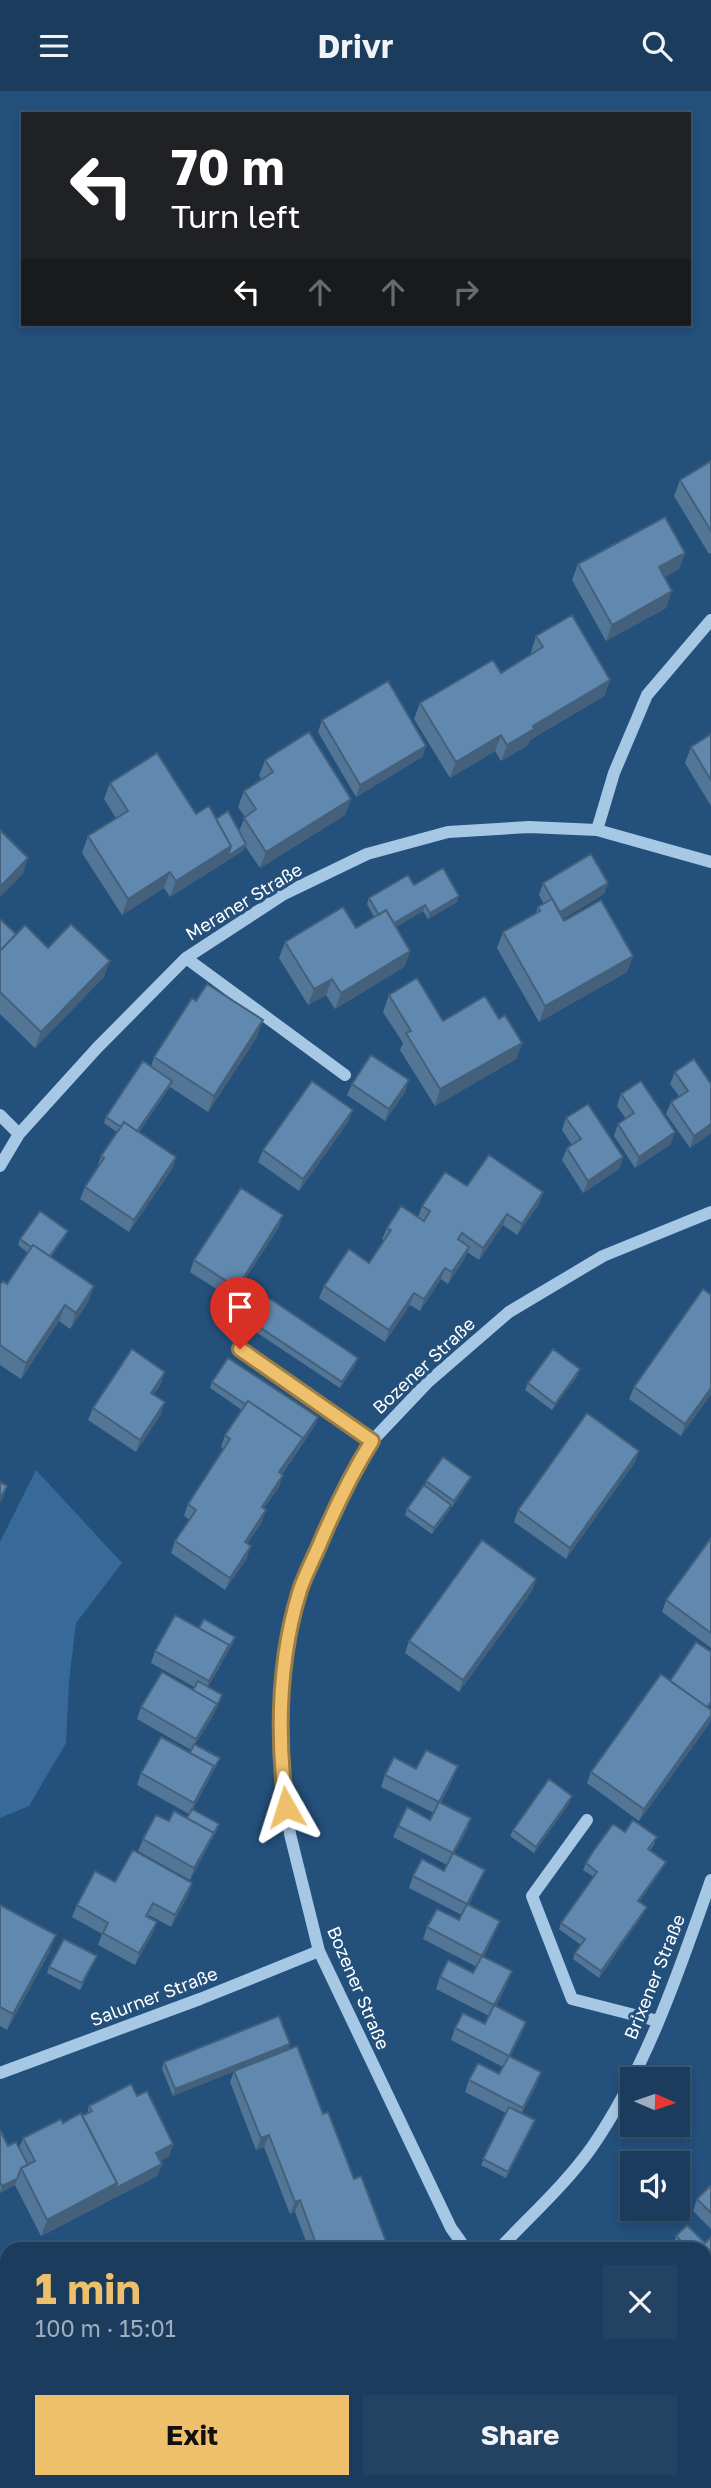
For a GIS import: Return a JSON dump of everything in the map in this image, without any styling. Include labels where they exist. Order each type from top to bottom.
[{"type":"street","points":[[597,830],[614,773],[647,695],[711,620]]},
{"type":"street","name":"Meraner Straße","points":[[0,1166],[19,1134],[97,1048],[186,958],[284,894],[367,854],[448,832],[529,827],[597,830],[711,862]]},
{"type":"street","points":[[186,958],[345,1075]]},
{"type":"street","points":[[0,1115],[19,1134]]},
{"type":"street","name":"Bozener Straße","points":[[461,2242],[451,2228],[319,1951],[290,1834],[283,1779],[280,1710],[286,1653],[301,1589],[347,1481],[372,1441],[427,1383],[509,1312],[603,1256],[711,1212]]},
{"type":"street","points":[[240,1349],[372,1441]]},
{"type":"street","points":[[587,1820],[532,1896],[572,1999],[658,2021]]},
{"type":"street","name":"Brixener Straße","points":[[506,2242],[591,2148],[622,2097],[658,2021],[711,1880]]},
{"type":"street","name":"Salurner Straße","points":[[0,2073],[200,1999],[319,1951]]},
{"type":"shaded area","points":[[36,1470],[122,1563],[76,1623],[69,1681],[66,1743],[29,1806],[0,1818],[0,1542]]},
{"type":"building","points":[[711,461],[711,531],[680,480]]},
{"type":"building","points":[[665,517],[685,553],[659,567],[672,591],[612,625],[578,564]]},
{"type":"building","points":[[572,615],[610,680],[533,726],[534,729],[507,745],[501,735],[456,762],[420,703],[493,660],[501,673],[543,647],[536,636]]},
{"type":"building","points":[[388,681],[426,746],[360,785],[322,720]]},
{"type":"building","points":[[309,732],[351,799],[266,852],[244,818],[256,809],[244,791],[273,772],[265,760]]},
{"type":"building","points":[[711,734],[711,780],[691,747]]},
{"type":"building","points":[[157,753],[196,814],[209,806],[231,846],[176,881],[170,872],[128,899],[88,836],[128,811],[110,783]]},
{"type":"building","points":[[228,811],[246,844],[228,856],[231,846],[216,819]]},
{"type":"building","points":[[0,830],[28,858],[0,887]]},
{"type":"building","points":[[591,854],[608,883],[560,912],[543,883]]},
{"type":"building","points":[[443,868],[459,896],[430,913],[425,905],[394,923],[386,910],[379,915],[369,898],[408,875],[414,885]]},
{"type":"building","points":[[552,899],[564,921],[601,900],[633,956],[545,1006],[503,932],[540,911],[538,907]]},
{"type":"building","points":[[343,907],[356,928],[386,910],[410,951],[341,993],[332,979],[314,989],[285,942]]},
{"type":"building","points":[[0,921],[16,934],[0,951]]},
{"type":"building","points":[[71,924],[110,961],[41,1032],[0,992],[0,951],[25,925],[48,948]]},
{"type":"building","points":[[417,978],[443,1021],[485,996],[499,1019],[505,1015],[522,1043],[440,1089],[406,1033],[411,1031],[389,995]]},
{"type":"building","points":[[207,984],[263,1020],[214,1096],[154,1057],[192,998],[196,1001]]},
{"type":"building","points":[[371,1055],[409,1080],[389,1109],[352,1084]]},
{"type":"building","points":[[694,1059],[711,1084],[711,1124],[694,1136],[671,1102],[688,1091],[675,1072]]},
{"type":"building","points":[[143,1061],[172,1081],[137,1131],[124,1122],[121,1127],[106,1117]]},
{"type":"building","points":[[312,1081],[353,1110],[303,1179],[263,1150]]},
{"type":"building","points":[[641,1081],[675,1132],[639,1157],[618,1124],[634,1113],[621,1094]]},
{"type":"building","points":[[588,1104],[623,1157],[588,1181],[567,1148],[581,1139],[566,1118]]},
{"type":"building","points":[[124,1122],[176,1157],[134,1220],[85,1187],[104,1158],[101,1156]]},
{"type":"building","points":[[489,1155],[543,1192],[522,1224],[507,1214],[483,1248],[462,1233],[458,1239],[469,1247],[452,1272],[445,1268],[424,1299],[414,1293],[389,1330],[324,1286],[349,1249],[369,1263],[391,1230],[387,1228],[401,1206],[424,1221],[430,1211],[422,1206],[445,1172],[467,1186]]},
{"type":"building","points":[[241,1188],[283,1215],[237,1288],[194,1260]]},
{"type":"building","points":[[40,1211],[68,1231],[50,1256],[20,1239]]},
{"type":"building","points":[[33,1245],[94,1286],[76,1313],[65,1305],[26,1363],[0,1345],[0,1285],[3,1281],[7,1284]]},
{"type":"building","points":[[703,1289],[711,1295],[711,1388],[685,1424],[634,1387]]},
{"type":"building","points":[[269,1298],[358,1358],[342,1382],[252,1322]]},
{"type":"building","points":[[132,1349],[165,1372],[151,1393],[165,1402],[140,1440],[93,1408]]},
{"type":"building","points":[[553,1349],[580,1369],[555,1404],[528,1383]]},
{"type":"building","points":[[228,1358],[318,1417],[301,1442],[303,1438],[248,1401],[245,1404],[212,1382]]},
{"type":"building","points":[[248,1401],[303,1438],[279,1472],[283,1475],[262,1507],[266,1510],[245,1542],[251,1546],[230,1578],[175,1541],[196,1510],[188,1504],[230,1439],[225,1435]]},
{"type":"building","points":[[587,1413],[639,1451],[570,1548],[518,1510]]},
{"type":"building","points":[[443,1457],[471,1477],[454,1501],[426,1481]]},
{"type":"building","points":[[0,1482],[7,1486],[0,1499]]},
{"type":"building","points":[[424,1485],[451,1505],[434,1528],[407,1509]]},
{"type":"building","points":[[711,1538],[711,1633],[666,1600]]},
{"type":"building","points":[[482,1540],[536,1579],[463,1680],[409,1641]]},
{"type":"building","points":[[175,1615],[229,1645],[209,1681],[155,1651]]},
{"type":"building","points":[[204,1619],[235,1637],[227,1651],[229,1645],[199,1628]]},
{"type":"building","points":[[696,1642],[711,1652],[711,1702],[707,1707],[670,1681]]},
{"type":"building","points":[[162,1672],[217,1704],[196,1739],[141,1707]]},
{"type":"building","points":[[661,1674],[711,1710],[711,1715],[644,1809],[591,1772]]},
{"type":"building","points":[[198,1681],[222,1695],[215,1710],[217,1704],[193,1690]]},
{"type":"building","points":[[161,1737],[214,1766],[194,1803],[141,1773]]},
{"type":"building","points":[[194,1744],[220,1758],[212,1772],[214,1766],[190,1753]]},
{"type":"building","points":[[426,1750],[458,1766],[439,1802],[385,1775],[394,1757],[416,1769]]},
{"type":"building","points":[[549,1779],[572,1796],[536,1847],[513,1830]]},
{"type":"building","points":[[439,1802],[471,1818],[453,1853],[398,1826],[407,1807],[430,1820]]},
{"type":"building","points":[[192,1809],[219,1824],[214,1833],[187,1818]]},
{"type":"building","points":[[174,1811],[214,1833],[194,1868],[143,1839],[156,1815],[169,1821]]},
{"type":"building","points":[[633,1820],[657,1837],[648,1849],[666,1862],[638,1901],[647,1907],[601,1971],[575,1953],[585,1939],[561,1923],[597,1872],[586,1863],[594,1850],[613,1824],[625,1832]]},
{"type":"building","points":[[133,1850],[192,1883],[175,1915],[153,1903],[146,1916],[157,1922],[139,1953],[103,1933],[108,1923],[77,1905],[95,1871],[115,1882]]},
{"type":"building","points":[[453,1853],[485,1870],[467,1904],[413,1876],[422,1859],[444,1871]]},
{"type":"building","points":[[467,1904],[500,1921],[482,1956],[427,1927],[437,1909],[459,1920]]},
{"type":"building","points":[[0,1905],[56,1935],[13,2014],[0,2007]]},
{"type":"building","points":[[64,1939],[97,1956],[82,1983],[49,1967]]},
{"type":"building","points":[[482,1956],[512,1971],[494,2005],[440,1977],[448,1960],[473,1973]]},
{"type":"building","points":[[494,2005],[526,2022],[509,2056],[455,2028],[463,2013],[485,2024]]},
{"type":"building","points":[[279,2016],[290,2044],[175,2089],[164,2062]]},
{"type":"building","points":[[297,2046],[323,2114],[328,2112],[354,2179],[361,2176],[386,2242],[315,2242],[300,2200],[295,2202],[269,2135],[261,2138],[234,2071]]},
{"type":"building","points":[[509,2056],[541,2072],[523,2108],[469,2080],[478,2063],[499,2074]]},
{"type":"building","points":[[131,2084],[137,2096],[147,2091],[173,2144],[156,2153],[162,2164],[116,2188],[117,2183],[82,2116],[92,2111],[89,2106]]},
{"type":"building","points":[[509,2107],[535,2120],[508,2172],[483,2159]]},
{"type":"building","points":[[81,2113],[117,2183],[47,2220],[21,2168],[35,2161],[23,2138],[61,2119],[63,2123]]},
{"type":"building","points":[[0,2130],[8,2146],[16,2142],[28,2165],[21,2168],[17,2179],[2,2186],[0,2182]]},
{"type":"building","points":[[711,2186],[711,2213],[697,2199]]},
{"type":"building","points":[[687,2225],[704,2242],[682,2242],[676,2236]]},
{"type":"route","points":[[240,1349],[372,1441],[347,1481],[301,1589],[286,1653],[280,1710],[286,1807]]}]
